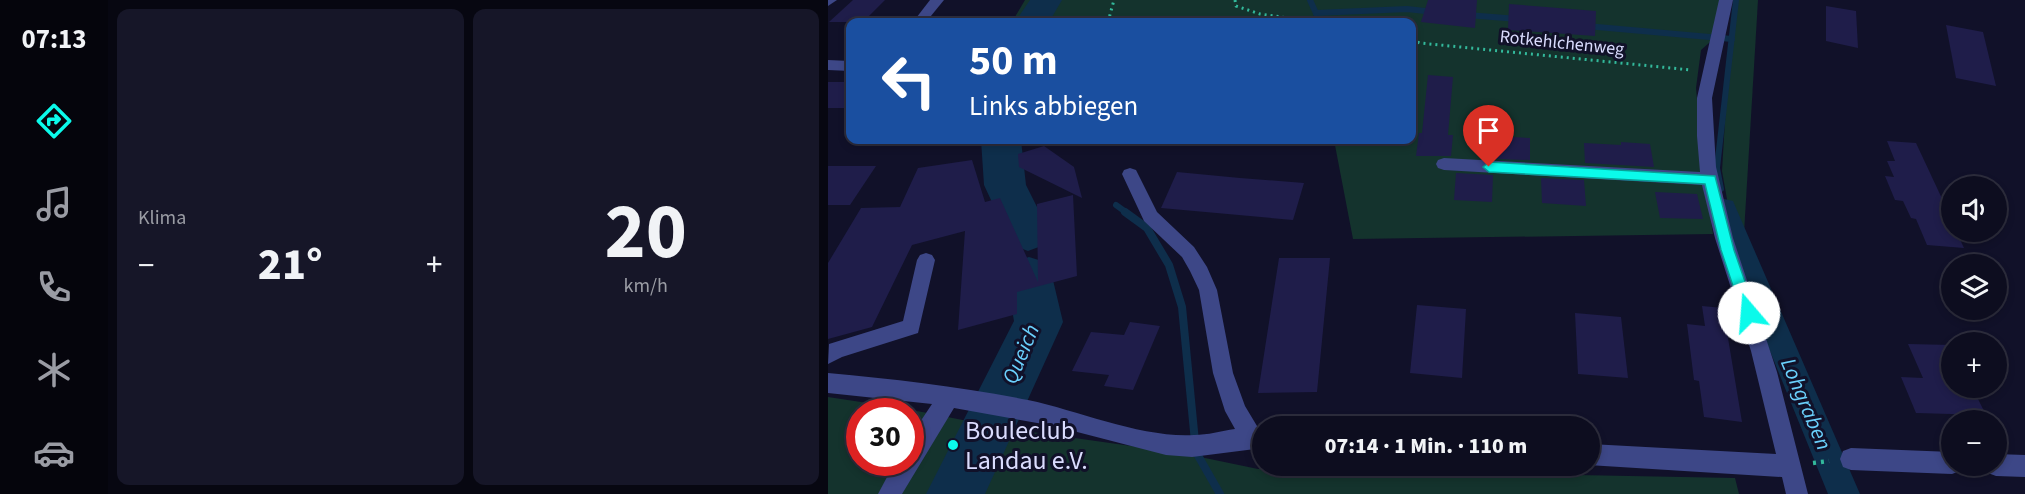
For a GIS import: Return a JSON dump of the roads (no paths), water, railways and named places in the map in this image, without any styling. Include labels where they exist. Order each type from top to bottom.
[{"type":"street","points":[[922,18],[937,0]]},
{"type":"street","points":[[1726,0],[1725,21],[1710,72],[1705,103],[1705,142],[1710,179],[1727,250],[1766,369],[1797,494]]},
{"type":"street","points":[[828,65],[846,66]]},
{"type":"street","points":[[1444,165],[1710,179]]},
{"type":"street","points":[[1130,174],[1150,216],[1188,252],[1198,267],[1208,290],[1223,373],[1236,411],[1252,430]]},
{"type":"street","points":[[828,355],[836,350],[911,327],[926,260]]},
{"type":"street","points":[[828,383],[892,388],[1015,409],[1053,416],[1157,443],[1193,447],[1210,446],[1252,437]]},
{"type":"street","points":[[924,436],[948,398]]},
{"type":"street","points":[[1600,455],[1790,465]]},
{"type":"street","points":[[1851,459],[1941,463]]},
{"type":"street","points":[[2007,465],[2025,466]]},
{"type":"street","points":[[890,494],[900,476]]},
{"type":"waterway","name":"Queich","points":[[1035,18],[1046,0]]},
{"type":"waterway","points":[[1310,0],[1318,18]]},
{"type":"waterway","name":"Lohgraben","points":[[1732,39],[1736,0]]},
{"type":"waterway","points":[[1316,13],[1407,9],[1434,12]]},
{"type":"waterway","points":[[1467,15],[1518,19]]},
{"type":"waterway","points":[[1586,26],[1732,39]]},
{"type":"waterway","name":"Lohgraben","points":[[1721,189],[1717,168],[1732,39]]},
{"type":"waterway","name":"Queich","points":[[1001,144],[1005,185],[1028,233]]},
{"type":"waterway","points":[[1116,205],[1127,213]]},
{"type":"waterway","name":"Lohgraben","points":[[1724,208],[1844,494]]},
{"type":"waterway","points":[[1125,212],[1147,228],[1169,265],[1182,307],[1196,452],[1220,494]]},
{"type":"waterway","name":"Queich","points":[[955,494],[1039,322],[1029,276]]},
{"type":"place","name":"Bouleclub Landau e.V.","points":[[953,445]]}]
